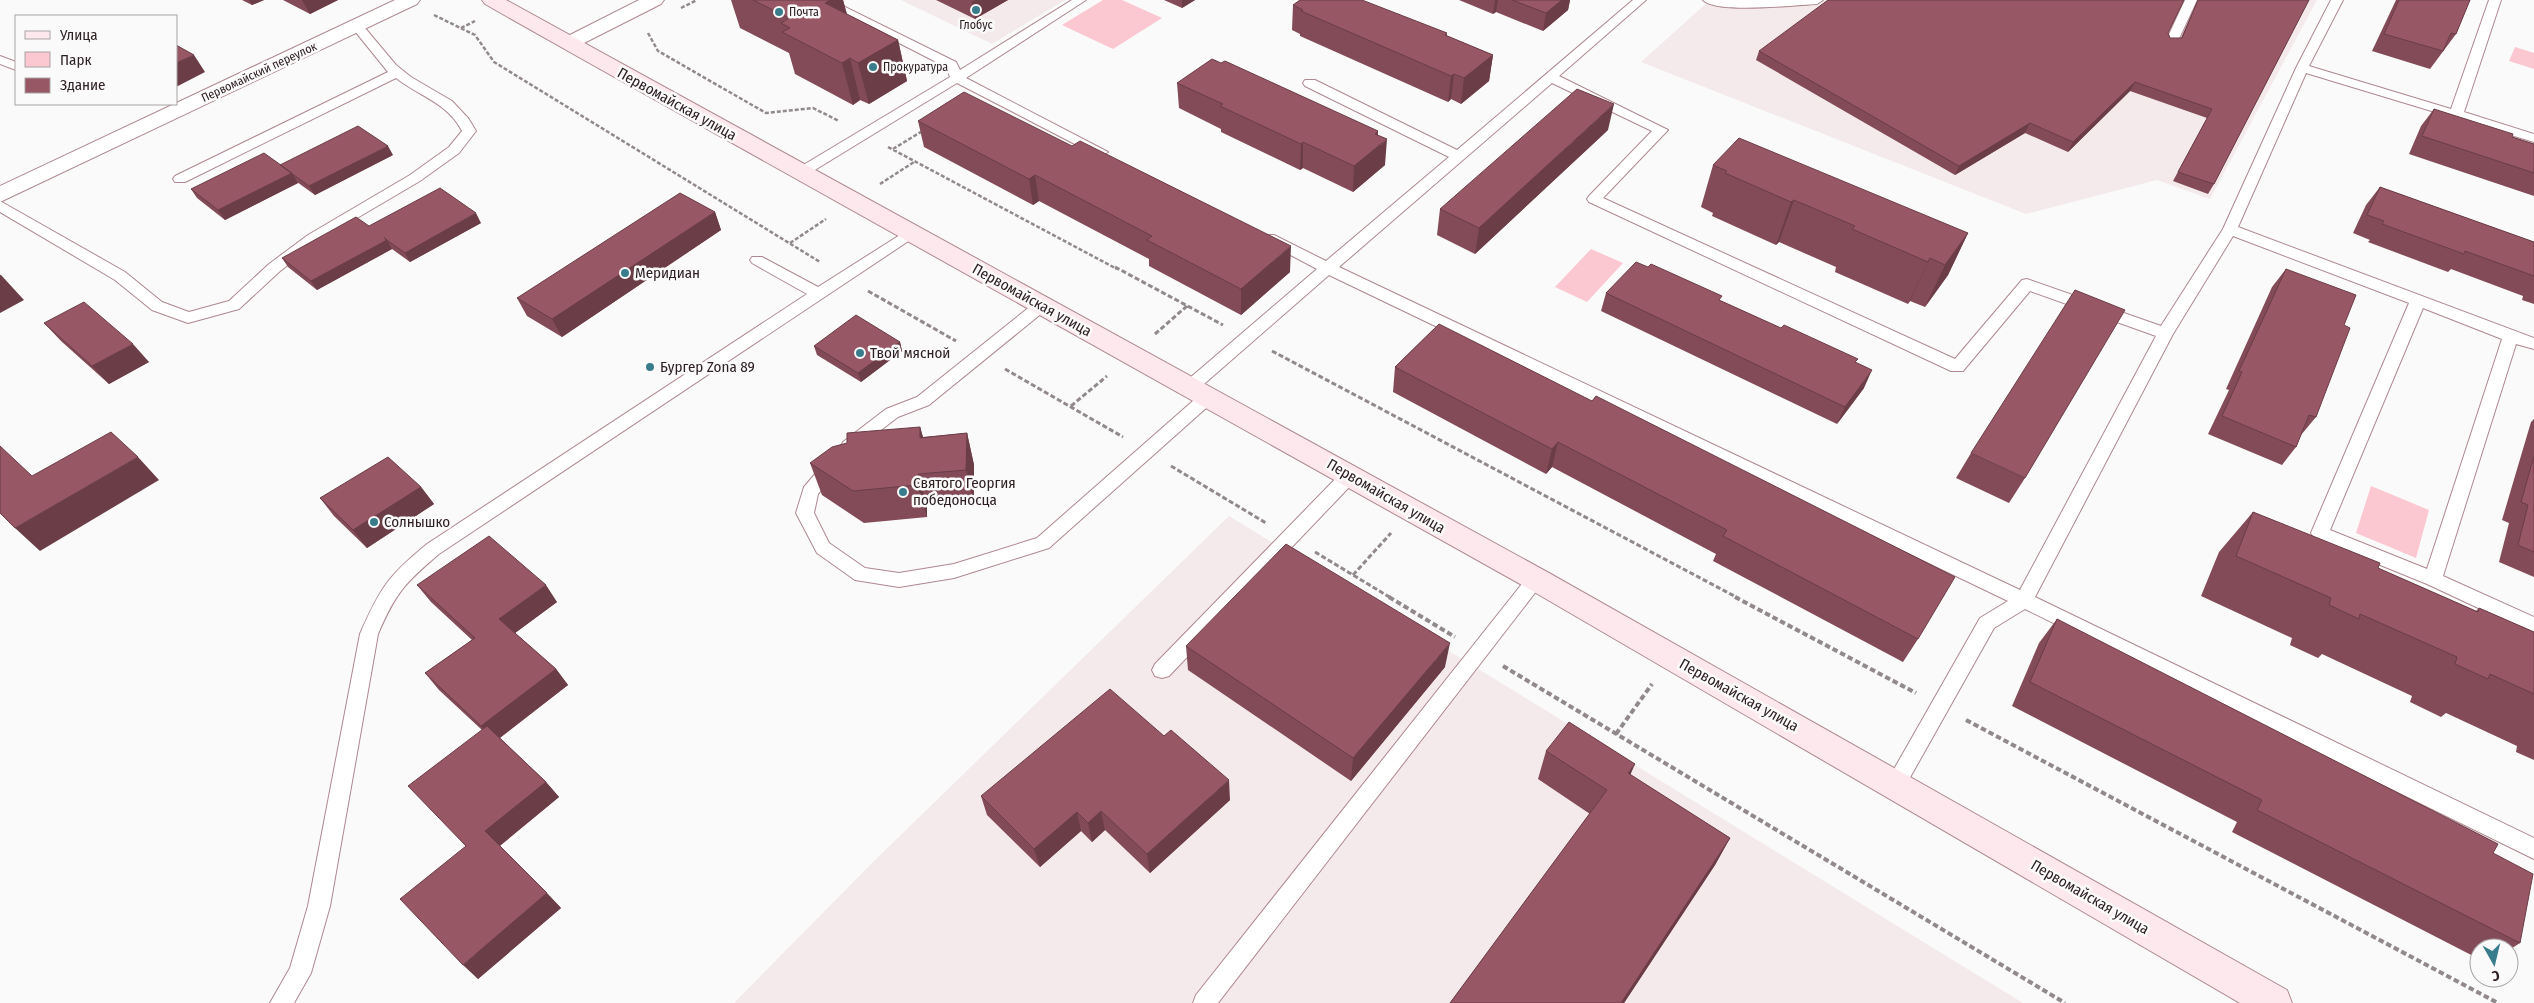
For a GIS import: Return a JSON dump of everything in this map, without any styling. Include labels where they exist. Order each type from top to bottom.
[{"type":"main road","name":"Первомайская улица","points":[[492,0],[800,173],[1411,510],[1896,784],[2274,1003]]},
{"type":"street","points":[[569,43],[654,0]]},
{"type":"street","name":"Первомайский переулок","points":[[0,195],[408,1]]},
{"type":"lane","points":[[821,0],[951,65],[957,78],[1116,160]]},
{"type":"lane","points":[[800,173],[957,78],[1080,0]]},
{"type":"lane","points":[[1042,305],[923,401],[892,413],[851,445],[810,492],[805,513],[823,548],[860,575],[899,580],[954,570],[1043,543],[1146,452],[1247,338],[1640,0]]},
{"type":"lane","points":[[1709,0],[1750,5],[1817,0]]},
{"type":"lane","points":[[2171,43],[2190,0]]},
{"type":"lane","points":[[1896,784],[1988,623],[2024,600],[2165,333],[2230,229],[2302,68],[2337,0]]},
{"type":"lane","points":[[2456,114],[2495,0]]},
{"type":"lane","points":[[0,206],[120,276],[157,306],[188,318],[234,305],[274,268],[313,238],[415,178],[454,150],[469,131],[465,120],[446,103],[396,73],[356,25]]},
{"type":"lane","points":[[0,60],[15,65]]},
{"type":"lane","points":[[2302,68],[2534,138]]},
{"type":"lane","points":[[180,179],[396,73]]},
{"type":"lane","points":[[1550,77],[1661,130],[1594,199],[1957,367],[2027,284],[2165,333]]},
{"type":"lane","points":[[1310,83],[1457,156]]},
{"type":"lane","points":[[2230,229],[2534,344]]},
{"type":"lane","points":[[1258,232],[1329,269],[2024,600],[2534,849]]},
{"type":"lane","points":[[281,1003],[300,973],[319,906],[369,634],[384,599],[401,576],[433,549],[465,527],[911,233]]},
{"type":"lane","points":[[757,260],[818,294]]},
{"type":"lane","points":[[2418,301],[2320,533],[2433,579],[2534,626]]},
{"type":"lane","points":[[2433,579],[2511,336]]},
{"type":"lane","points":[[1162,670],[1349,476]]},
{"type":"lane","points":[[1204,1003],[1535,580]]},
{"type":"path","points":[[408,1],[476,34],[494,62],[845,278],[1290,537],[2065,1003]]},
{"type":"path","points":[[632,11],[644,25],[658,51],[766,113],[814,108],[2498,1003]]},
{"type":"path","points":[[1353,575],[1411,510]]},
{"type":"path","points":[[1616,734],[1672,657]]},
{"type":"shaded area","points":[[901,0],[1065,0],[992,44]]},
{"type":"shaded area","points":[[1710,0],[2317,0],[2210,199],[2157,180],[2026,214],[1641,62]]},
{"type":"shaded area","points":[[1229,516],[2023,1003],[734,1003],[873,862]]},
{"type":"green space","points":[[1103,0],[1122,0],[1162,18],[1113,49],[1062,25]]},
{"type":"green space","points":[[2515,47],[2534,53],[2534,69],[2509,61]]},
{"type":"green space","points":[[1591,249],[1623,263],[1587,302],[1555,287]]},
{"type":"green space","points":[[2371,486],[2429,510],[2416,558],[2356,533]]},
{"type":"building","points":[[753,0],[831,0],[825,3],[898,40],[858,63],[850,58],[842,63],[782,32],[790,28],[781,23],[789,18]]},
{"type":"building","points":[[1300,0],[1362,0],[1447,33],[1445,35],[1493,55],[1464,78],[1454,74],[1451,76],[1301,11],[1303,10],[1293,5]]},
{"type":"building","points":[[1512,0],[1562,0],[1546,13]]},
{"type":"building","points":[[1828,0],[2184,0],[2168,33],[2170,38],[2182,38],[2198,0],[2309,0],[2214,184],[2178,172],[2212,109],[2135,82],[2073,142],[2030,123],[1959,166],[1759,51]]},
{"type":"building","points":[[2399,0],[2470,0],[2456,34],[2451,33],[2443,51],[2384,34]]},
{"type":"building","points":[[178,46],[194,55],[178,62]]},
{"type":"building","points":[[1212,59],[1221,63],[1225,61],[1378,131],[1375,134],[1387,139],[1354,166],[1303,142],[1301,144],[1220,106],[1223,104],[1177,83]]},
{"type":"building","points":[[1577,89],[1614,104],[1479,228],[1440,209]]},
{"type":"building","points":[[964,92],[1072,146],[1080,141],[1291,246],[1241,289],[1147,240],[1152,236],[1035,175],[1029,179],[918,121]]},
{"type":"building","points":[[2434,109],[2513,134],[2512,137],[2534,144],[2534,173],[2422,136]]},
{"type":"building","points":[[358,126],[388,146],[309,186],[280,165]]},
{"type":"building","points":[[1739,138],[1968,233],[1945,265],[1930,258],[1928,262],[1852,229],[1855,226],[1794,200],[1791,202],[1725,173],[1727,171],[1713,165]]},
{"type":"building","points":[[264,153],[292,173],[218,210],[191,189]]},
{"type":"building","points":[[2380,187],[2534,242],[2534,276],[2465,251],[2464,254],[2382,224],[2384,221],[2367,215]]},
{"type":"building","points":[[440,188],[476,213],[405,253],[387,240],[311,281],[282,258],[356,217],[369,226]]},
{"type":"building","points":[[680,193],[715,212],[552,319],[517,298]]},
{"type":"building","points":[[1636,262],[1648,267],[1651,264],[1722,296],[1719,300],[1781,328],[1784,325],[1858,359],[1855,362],[1872,370],[1845,407],[1606,293]]},
{"type":"building","points":[[2286,269],[2356,295],[2344,325],[2350,328],[2316,417],[2309,415],[2296,447],[2222,416],[2242,372],[2239,371]]},
{"type":"building","points":[[2075,290],[2125,310],[2025,478],[1971,453]]},
{"type":"building","points":[[84,302],[133,344],[92,366],[44,323]]},
{"type":"building","name":"Твой мясной","points":[[856,315],[900,342],[858,373],[814,346]]},
{"type":"building","points":[[1439,324],[1592,401],[1596,396],[1955,577],[1918,639],[1723,536],[1727,530],[1558,442],[1552,449],[1395,367]]},
{"type":"building","points":[[920,427],[920,438],[967,433],[966,470],[918,474],[917,485],[853,491],[810,463],[832,447],[847,443],[847,433]]},
{"type":"building","points":[[111,432],[138,457],[15,528],[0,513],[0,446],[32,476]]},
{"type":"building","points":[[2534,456],[2534,552],[2518,545],[2528,505],[2521,502]]},
{"type":"building","points":[[388,457],[421,487],[353,530],[320,498]]},
{"type":"building","points":[[2253,512],[2380,563],[2378,568],[2478,612],[2479,608],[2534,632],[2534,694],[2490,674],[2488,679],[2455,664],[2457,657],[2360,614],[2359,619],[2329,605],[2331,598],[2236,556]]},
{"type":"building","points":[[489,536],[546,585],[499,619],[556,669],[481,726],[425,673],[475,638],[417,585]]},
{"type":"building","points":[[1286,544],[1450,643],[1353,758],[1186,646]]},
{"type":"building","points":[[2057,619],[2498,844],[2493,853],[2533,874],[2520,943],[2519,938],[2510,938],[2257,810],[2262,800],[2030,682]]},
{"type":"building","points":[[1110,689],[1164,736],[1171,730],[1229,780],[1147,854],[1101,811],[1088,823],[1077,812],[1034,849],[981,796]]},
{"type":"building","points":[[1569,722],[1635,764],[1628,773],[1730,838],[1621,1003],[1450,1003],[1607,790],[1546,751]]},
{"type":"building","points":[[487,726],[546,782],[485,831],[547,893],[463,965],[400,899],[466,846],[408,786]]},
{"type":"place","name":"Глобус","points":[[976,10]]},
{"type":"place","name":"Почта","points":[[779,12]]},
{"type":"place","name":"Прокуратура","points":[[873,67]]},
{"type":"place","name":"Меридиан","points":[[625,273]]},
{"type":"place","name":"Твой мясной","points":[[860,353]]},
{"type":"place","name":"Бургер Zona 89","points":[[650,367]]},
{"type":"place","name":"Святого Георгия победоносца","points":[[903,492]]},
{"type":"place","name":"Солнышко","points":[[374,522]]}]
